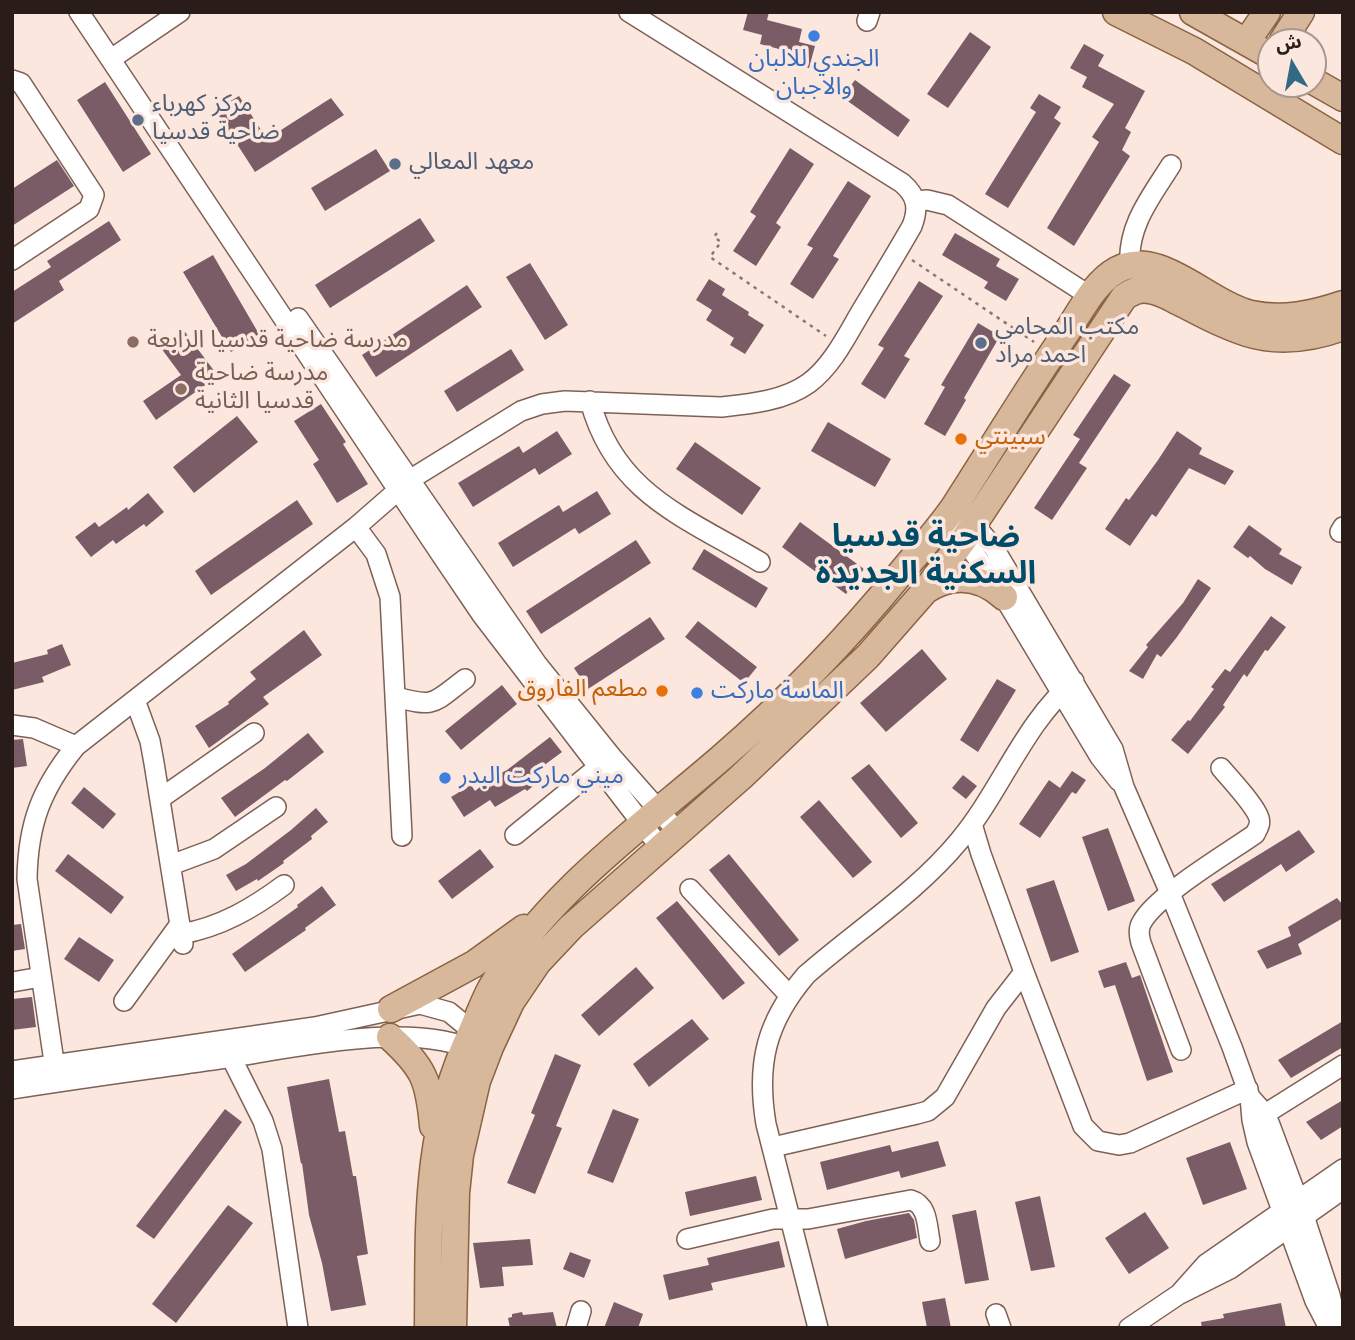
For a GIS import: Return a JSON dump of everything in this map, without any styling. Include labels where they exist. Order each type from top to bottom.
[{"type":"main road","points":[[1116,12],[1205,57],[1343,141]]},
{"type":"main road","points":[[1193,12],[1257,47]]},
{"type":"main road","points":[[1247,41],[1267,12]]},
{"type":"main road","points":[[1291,28],[1301,12]]},
{"type":"main road","points":[[1327,89],[1343,98]]},
{"type":"main road","points":[[1130,265],[1133,291]]},
{"type":"main road","points":[[391,1009],[474,964],[550,908],[785,700],[843,640],[950,512],[1051,354],[1105,278],[1130,265],[1160,266],[1223,304],[1252,314],[1313,314],[1343,304]]},
{"type":"main road","points":[[428,1328],[430,1186],[435,1144],[454,1070],[512,1002],[538,962],[571,927],[741,777],[859,665],[925,591],[969,531],[1116,305],[1133,291],[1146,289],[1159,292],[1250,334],[1284,338],[1320,335],[1343,327]]},
{"type":"main road","points":[[925,591],[947,580],[959,578],[984,583],[1004,597]]},
{"type":"main road","points":[[453,1328],[456,1193],[460,1155],[490,990],[510,958],[550,908]]},
{"type":"main road","points":[[390,1037],[420,1068],[428,1086],[435,1144]]},
{"type":"street","points":[[79,12],[115,56]]},
{"type":"street","points":[[91,12],[115,56],[191,170],[273,283],[489,611],[669,839]]},
{"type":"street","points":[[115,56],[180,12]]},
{"type":"street","points":[[56,1073],[27,879],[28,850],[33,821],[43,794],[58,768],[76,746],[356,527],[405,485],[522,411],[542,404],[565,401],[721,407],[790,394],[808,384],[825,368],[841,346],[898,250],[916,214],[916,201],[910,190],[629,12]]},
{"type":"street","points":[[12,80],[21,83],[93,189],[94,195],[89,209],[12,260]]},
{"type":"street","points":[[1130,265],[1131,233],[1171,165]]},
{"type":"street","points":[[916,201],[948,205],[1090,296]]},
{"type":"street","points":[[590,401],[603,439],[626,473],[640,488],[761,562]]},
{"type":"street","points":[[950,512],[969,531],[994,548],[1068,686]]},
{"type":"street","points":[[356,527],[376,554],[387,582],[392,612],[402,836]]},
{"type":"street","points":[[969,531],[1004,597],[1113,749],[1124,788],[1170,893],[1249,1093],[1254,1131],[1330,1295],[1338,1328]]},
{"type":"street","points":[[396,697],[427,704],[465,679]]},
{"type":"street","points":[[818,1328],[762,1097],[766,1044],[775,1018],[789,995],[824,958],[927,874],[972,824],[1045,711],[1068,686]]},
{"type":"street","points":[[135,700],[150,741],[181,934]]},
{"type":"street","points":[[12,725],[34,728],[76,746]]},
{"type":"street","points":[[161,798],[254,733]]},
{"type":"street","points":[[515,835],[606,761]]},
{"type":"street","points":[[1181,1049],[1139,936],[1142,922],[1170,893],[1255,834],[1258,829],[1256,813],[1221,768]]},
{"type":"street","points":[[171,865],[214,849],[276,807]]},
{"type":"street","points":[[972,824],[1024,972],[1083,1126],[1098,1141],[1108,1145],[1130,1143],[1249,1093]]},
{"type":"street","points":[[124,1002],[181,934],[242,914],[284,885]]},
{"type":"street","points":[[690,889],[789,995]]},
{"type":"street","points":[[773,1147],[917,1114],[937,1105],[951,1087],[996,1008],[1024,972]]},
{"type":"street","points":[[12,982],[41,977]]},
{"type":"street","points":[[12,1089],[56,1073],[315,1027],[420,1004],[449,1012],[478,1045]]},
{"type":"street","points":[[390,1037],[391,1009]]},
{"type":"street","points":[[12,1071],[56,1073],[231,1057],[390,1037],[420,1037],[478,1045]]},
{"type":"street","points":[[231,1057],[263,1121],[272,1149],[298,1328]]},
{"type":"street","points":[[1265,1114],[1343,1065]]},
{"type":"street","points":[[1249,1093],[1265,1114],[1320,1312],[1329,1328]]},
{"type":"street","points":[[1134,1326],[1178,1295],[1218,1276],[1343,1169]]},
{"type":"street","points":[[1293,1214],[1343,1189]]},
{"type":"street","points":[[687,1239],[773,1219],[808,1219],[911,1200],[917,1202],[924,1212],[930,1241]]},
{"type":"path","points":[[717,233],[714,237],[721,242],[710,257],[841,346]]},
{"type":"path","points":[[898,250],[1051,354]]},
{"type":"building","points":[[748,12],[769,12],[767,20],[802,29],[799,42],[815,46],[809,68],[791,63],[794,53],[760,44],[762,35],[743,30]]},
{"type":"building","points":[[970,32],[991,47],[948,108],[927,94]]},
{"type":"building","points":[[1084,44],[1104,55],[1098,66],[1145,91],[1125,128],[1131,132],[1122,150],[1130,156],[1074,246],[1047,228],[1099,142],[1092,137],[1114,104],[1082,87],[1087,77],[1070,68]]},
{"type":"building","points":[[855,80],[910,120],[898,137],[842,97]]},
{"type":"building","points":[[105,82],[151,154],[123,172],[77,100]]},
{"type":"building","points":[[1039,94],[1061,107],[1054,118],[1061,123],[1008,208],[985,194],[1036,112],[1030,108]]},
{"type":"building","points":[[239,96],[267,139],[331,98],[344,115],[255,172],[215,110]]},
{"type":"building","points":[[790,148],[814,164],[776,223],[781,227],[756,266],[733,251],[756,216],[750,212]]},
{"type":"building","points":[[376,149],[390,171],[325,211],[311,188]]},
{"type":"building","points":[[57,160],[74,186],[12,226],[12,189]]},
{"type":"building","points":[[848,181],[871,196],[833,256],[839,259],[813,299],[790,284],[813,248],[807,245]]},
{"type":"building","points":[[420,218],[435,241],[330,308],[315,285]]},
{"type":"building","points":[[109,221],[121,240],[59,281],[64,290],[12,324],[12,292],[51,267],[47,261]]},
{"type":"building","points":[[955,233],[1000,259],[996,266],[1019,279],[1006,301],[984,288],[988,282],[942,255]]},
{"type":"building","points":[[213,255],[259,334],[231,352],[183,272]]},
{"type":"building","points":[[530,263],[568,325],[545,340],[506,277]]},
{"type":"building","points":[[709,279],[725,289],[722,295],[764,325],[745,354],[730,345],[734,338],[706,320],[712,310],[696,300]]},
{"type":"building","points":[[919,281],[943,296],[904,356],[910,359],[885,399],[861,384],[884,348],[878,345]]},
{"type":"building","points":[[467,285],[482,307],[376,377],[362,355]]},
{"type":"building","points":[[978,323],[1000,336],[945,436],[924,424],[945,387],[941,385]]},
{"type":"building","name":"مدرسة ضاحية قدسيا الثانية","points":[[185,332],[218,376],[156,420],[143,401],[181,375],[161,348]]},
{"type":"building","points":[[511,349],[524,370],[457,412],[444,391]]},
{"type":"building","points":[[1114,374],[1131,385],[1079,463],[1087,468],[1052,520],[1034,508],[1080,439],[1073,435]]},
{"type":"building","points":[[321,404],[346,442],[343,444],[368,484],[337,503],[313,464],[319,460],[294,421]]},
{"type":"building","points":[[237,416],[258,442],[194,493],[173,467]]},
{"type":"building","points":[[828,422],[891,459],[875,487],[811,451]]},
{"type":"building","points":[[557,431],[572,454],[539,475],[535,468],[473,507],[458,483],[519,446],[523,453]]},
{"type":"building","points":[[1177,431],[1202,448],[1199,454],[1234,471],[1225,485],[1189,468],[1156,517],[1152,514],[1130,546],[1105,529],[1126,498],[1129,500]]},
{"type":"building","points":[[695,442],[761,488],[742,515],[676,469]]},
{"type":"building","points":[[597,491],[611,514],[579,534],[575,528],[513,567],[498,543],[559,505],[563,512]]},
{"type":"building","points":[[148,493],[164,512],[146,527],[144,524],[116,544],[113,540],[91,557],[75,537],[95,522],[99,527],[127,507],[128,510]]},
{"type":"building","points":[[297,500],[313,524],[211,595],[195,571]]},
{"type":"building","points":[[800,522],[864,569],[846,594],[782,547]]},
{"type":"building","points":[[1249,525],[1282,549],[1279,554],[1302,567],[1292,585],[1233,547]]},
{"type":"building","points":[[636,540],[651,563],[541,634],[526,611]]},
{"type":"building","points":[[704,549],[768,588],[756,608],[692,569]]},
{"type":"building","points":[[1198,579],[1211,588],[1177,637],[1161,657],[1157,654],[1143,679],[1129,671],[1148,647],[1146,645],[1183,603]]},
{"type":"building","points":[[1271,616],[1286,627],[1268,651],[1265,650],[1247,677],[1244,674],[1223,705],[1225,707],[1188,754],[1171,740],[1188,720],[1190,721],[1225,669],[1230,672]]},
{"type":"building","points":[[650,617],[665,639],[588,689],[574,668]]},
{"type":"building","points":[[698,621],[757,667],[744,683],[685,637]]},
{"type":"building","points":[[304,630],[322,655],[263,697],[269,704],[209,748],[195,726],[229,704],[228,702],[256,679],[250,672]]},
{"type":"building","points":[[62,644],[71,665],[42,677],[44,682],[12,690],[12,663],[48,654],[47,650]]},
{"type":"building","points":[[922,649],[947,679],[886,732],[860,703]]},
{"type":"building","points":[[997,679],[1016,690],[978,752],[960,740]]},
{"type":"building","points":[[502,685],[517,704],[461,750],[445,731]]},
{"type":"building","points":[[308,733],[324,752],[235,817],[221,798],[265,768]]},
{"type":"building","points":[[550,737],[562,752],[531,775],[537,783],[495,807],[490,800],[464,817],[451,797],[471,785],[475,791]]},
{"type":"building","points":[[23,739],[27,766],[12,768],[12,740]]},
{"type":"building","points":[[869,764],[918,823],[901,838],[851,778]]},
{"type":"building","points":[[1072,771],[1086,780],[1076,794],[1072,792],[1040,838],[1019,824],[1049,780],[1060,788]]},
{"type":"building","points":[[963,775],[977,786],[966,799],[952,788]]},
{"type":"building","points":[[84,787],[116,814],[103,829],[71,803]]},
{"type":"building","points":[[819,800],[872,862],[853,878],[800,817]]},
{"type":"building","points":[[316,808],[328,822],[311,836],[312,839],[258,881],[257,879],[236,891],[226,875],[246,864]]},
{"type":"building","points":[[1108,828],[1135,901],[1108,911],[1082,837]]},
{"type":"building","points":[[1299,830],[1315,852],[1286,872],[1281,864],[1224,902],[1211,884]]},
{"type":"building","points":[[480,849],[494,867],[452,899],[438,881]]},
{"type":"building","points":[[68,854],[124,897],[111,914],[55,871]]},
{"type":"building","points":[[729,854],[799,940],[779,956],[709,870]]},
{"type":"building","points":[[1054,880],[1079,952],[1051,962],[1026,889]]},
{"type":"building","points":[[322,886],[336,905],[305,928],[306,930],[245,972],[232,954],[298,907],[297,905]]},
{"type":"building","points":[[1337,898],[1343,905],[1343,918],[1298,944],[1302,954],[1267,969],[1257,951],[1291,936],[1288,927]]},
{"type":"building","points":[[677,901],[745,983],[723,1000],[656,918]]},
{"type":"building","points":[[21,924],[25,949],[12,951],[12,925]]},
{"type":"building","points":[[79,937],[114,960],[99,982],[64,959]]},
{"type":"building","points":[[1126,962],[1132,978],[1140,975],[1173,1072],[1147,1081],[1115,985],[1104,988],[1098,971]]},
{"type":"building","points":[[636,967],[654,988],[599,1036],[581,1015]]},
{"type":"building","points":[[32,997],[36,1027],[12,1030],[12,999]]},
{"type":"building","points":[[692,1019],[709,1039],[649,1087],[633,1064]]},
{"type":"building","points":[[1343,1021],[1343,1047],[1291,1078],[1278,1060]]},
{"type":"building","points":[[555,1054],[581,1065],[556,1126],[562,1128],[535,1194],[507,1183],[535,1115],[531,1113]]},
{"type":"building","points":[[329,1079],[339,1132],[345,1131],[353,1176],[356,1176],[368,1254],[357,1256],[366,1305],[331,1311],[309,1215],[287,1087]]},
{"type":"building","points":[[1343,1100],[1343,1126],[1321,1140],[1306,1122]]},
{"type":"building","points":[[225,1109],[242,1122],[154,1239],[136,1226]]},
{"type":"building","points":[[613,1109],[639,1119],[613,1183],[587,1173]]},
{"type":"building","points":[[938,1141],[946,1166],[901,1178],[899,1171],[827,1190],[820,1162],[890,1145],[892,1152]]},
{"type":"building","points":[[1230,1142],[1247,1189],[1203,1205],[1186,1158]]},
{"type":"building","points":[[756,1176],[762,1200],[690,1216],[685,1192]]},
{"type":"building","points":[[1040,1196],[1055,1267],[1031,1271],[1015,1202]]},
{"type":"building","points":[[228,1205],[253,1223],[176,1323],[152,1304]]},
{"type":"building","points":[[976,1210],[989,1280],[965,1284],[952,1215]]},
{"type":"building","points":[[1145,1212],[1169,1248],[1129,1274],[1105,1238]]},
{"type":"building","points":[[909,1213],[914,1220],[917,1238],[845,1259],[837,1229]]},
{"type":"building","points":[[530,1239],[533,1265],[502,1267],[504,1286],[480,1288],[473,1243]]},
{"type":"building","points":[[779,1241],[785,1267],[711,1283],[713,1290],[669,1300],[663,1275],[709,1265],[707,1258]]},
{"type":"building","points":[[570,1252],[591,1260],[584,1278],[563,1269]]},
{"type":"building","points":[[945,1298],[951,1328],[927,1328],[922,1302]]},
{"type":"building","points":[[614,1302],[643,1314],[638,1328],[604,1328]]},
{"type":"building","points":[[1281,1303],[1286,1328],[1202,1328],[1201,1322],[1224,1318],[1223,1314]]},
{"type":"building","points":[[522,1312],[523,1315],[553,1312],[557,1328],[510,1328],[508,1318],[512,1317],[512,1314]]},
{"type":"place","name":"الجندي للالبان والاجبان","points":[[814,36]]},
{"type":"place","name":"مركز كهرباء ضاحية قدسيا","points":[[138,120]]},
{"type":"place","name":"معهد المعالي","points":[[395,164]]},
{"type":"place","name":"مدرسة ضاحية قدسيا الرابعة","points":[[133,342]]},
{"type":"place","name":"مكتب المحامي احمد مراد","points":[[981,343]]},
{"type":"place","name":"مدرسة ضاحية قدسيا الثانية","points":[[181,389]]},
{"type":"place","name":"سبينتي","points":[[961,439]]},
{"type":"place","name":"مطعم الفاروق","points":[[662,691]]},
{"type":"place","name":"الماسة ماركت","points":[[697,693]]},
{"type":"place","name":"ميني ماركت البدر","points":[[445,778]]},
{"type":"district","name":"ضاحية قدسيا السكنية الجديدة","points":[[926,558]]}]
